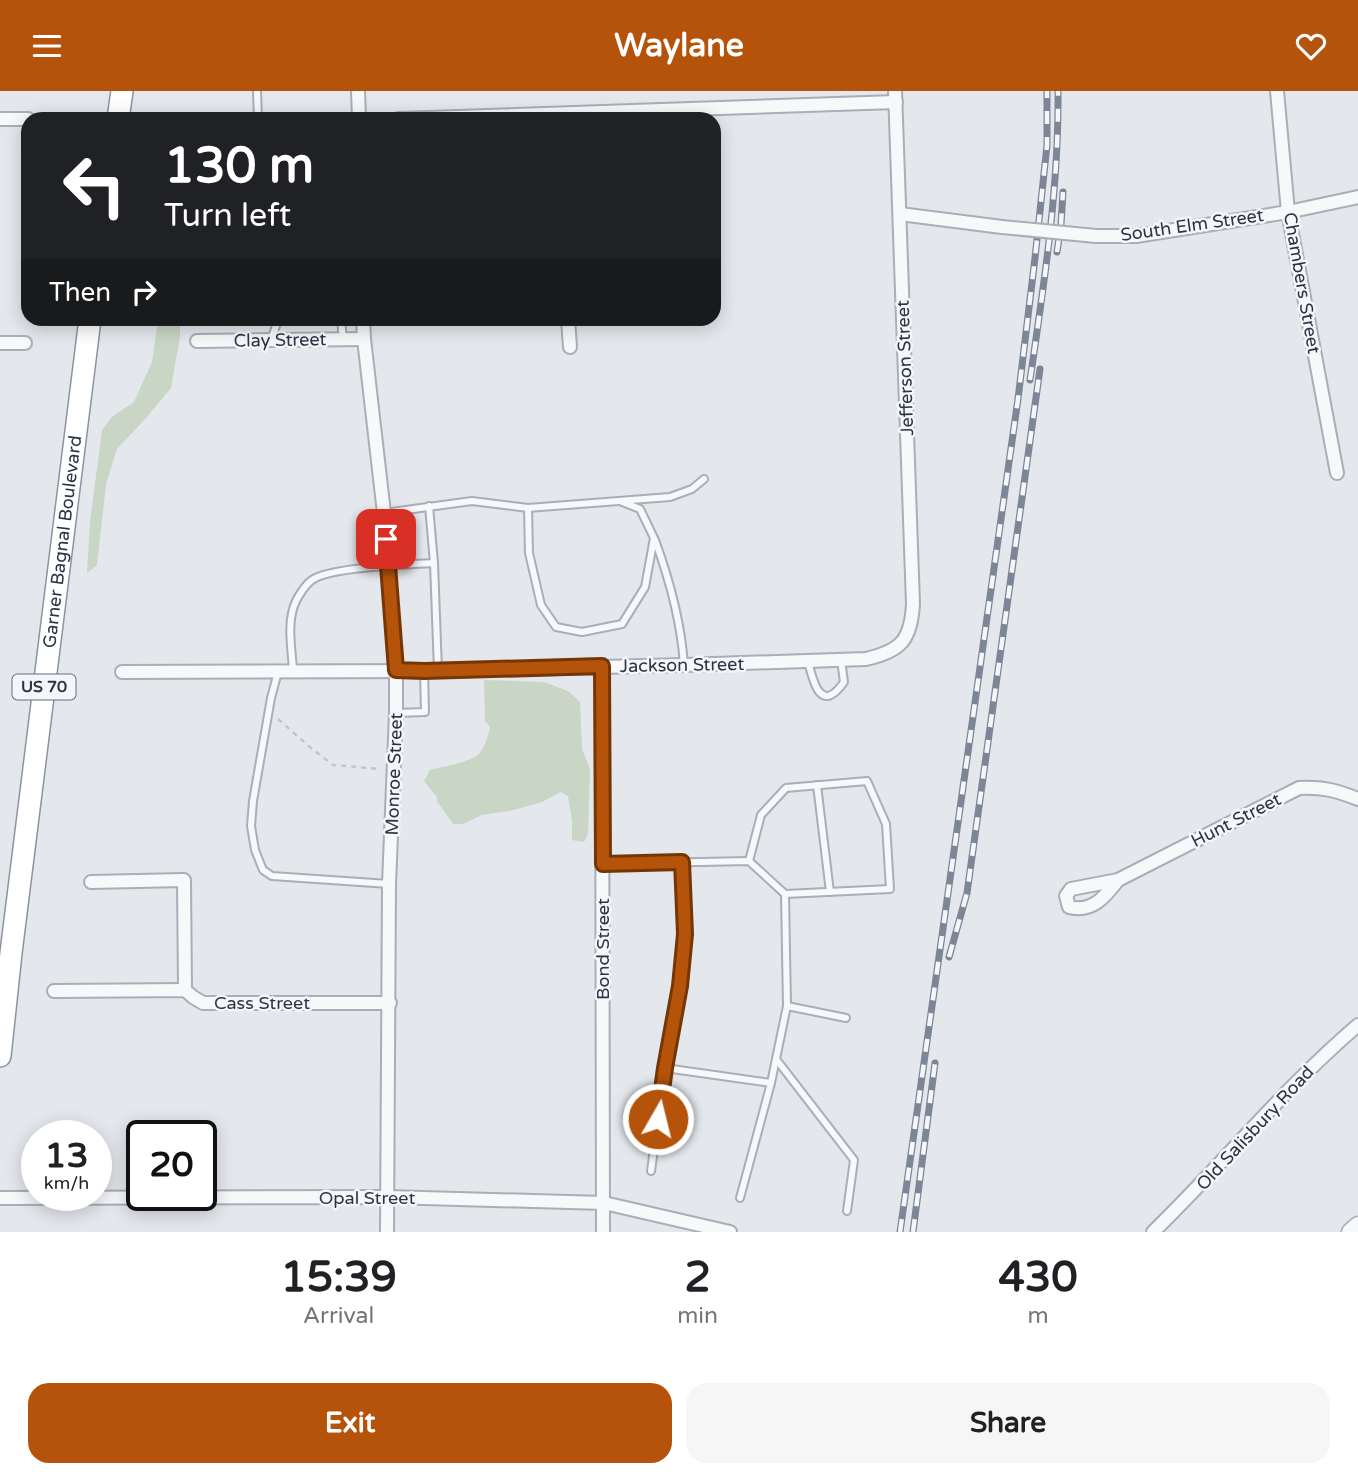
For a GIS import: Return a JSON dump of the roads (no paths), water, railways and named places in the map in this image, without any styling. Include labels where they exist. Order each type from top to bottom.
[{"type":"highway","points":[[119,112],[122,91]]},
{"type":"highway","name":"Garner Bagnal Boulevard","points":[[0,1056],[89,326]]},
{"type":"street","points":[[358,91],[359,112]]},
{"type":"street","name":"Chambers Street","points":[[1277,91],[1288,212],[1337,473]]},
{"type":"street","points":[[625,112],[895,96]]},
{"type":"street","name":"Jefferson Street","points":[[895,96],[914,604],[912,625],[902,642]]},
{"type":"street","points":[[0,119],[21,119]]},
{"type":"street","name":"South Elm Street","points":[[900,214],[1096,236],[1136,236],[1288,212],[1358,197]]},
{"type":"street","name":"Monroe Street","points":[[363,326],[396,670],[389,884],[387,1232]]},
{"type":"street","points":[[568,326],[570,347]]},
{"type":"street","name":"Clay Street","points":[[197,341],[364,339]]},
{"type":"street","points":[[0,343],[25,343]]},
{"type":"street","name":"Jackson Street","points":[[122,672],[438,671],[841,660],[886,655],[902,642]]},
{"type":"street","name":"Bond Street","points":[[602,666],[603,1232]]},
{"type":"street","name":"Hunt Street","points":[[1118,880],[1299,788],[1322,787],[1358,799]]},
{"type":"street","points":[[92,882],[184,880],[185,990]]},
{"type":"street","name":"Cass Street","points":[[54,991],[185,990],[203,1003],[390,1003]]},
{"type":"street","name":"Old Salisbury Road","points":[[1153,1232],[1193,1194],[1305,1074],[1358,1025]]},
{"type":"street","name":"Opal Street","points":[[0,1198],[388,1197],[604,1203],[730,1232]]},
{"type":"street","points":[[1350,1232],[1358,1225]]},
{"type":"lane","points":[[257,91],[258,112]]},
{"type":"lane","points":[[271,340],[277,326]]},
{"type":"lane","points":[[342,326],[343,339]]},
{"type":"lane","points":[[383,513],[472,501],[528,508],[670,497],[692,489],[704,479]]},
{"type":"lane","points":[[620,501],[640,509],[654,538],[676,607],[684,665]]},
{"type":"lane","points":[[429,506],[438,671]]},
{"type":"lane","points":[[528,508],[529,553],[541,605],[556,627],[582,632],[622,624],[645,587],[654,538]]},
{"type":"lane","points":[[293,671],[292,616],[296,602],[313,579],[325,574],[388,565],[434,563]]},
{"type":"lane","points":[[807,661],[816,689],[826,696],[836,693],[844,682],[841,660]]},
{"type":"lane","points":[[396,713],[425,712],[424,671]]},
{"type":"lane","points":[[278,672],[253,801],[251,826],[262,870],[272,876],[389,884]]},
{"type":"lane","points":[[603,864],[749,861],[785,894],[890,889],[886,824],[867,781],[786,788],[761,815],[749,861]]},
{"type":"lane","points":[[817,785],[830,892]]},
{"type":"lane","points":[[651,1171],[665,1068],[680,986],[685,934],[682,862]]},
{"type":"lane","points":[[740,1198],[771,1083],[787,1006],[785,894]]},
{"type":"lane","points":[[787,1006],[846,1018]]},
{"type":"lane","points":[[776,1059],[854,1160],[847,1211]]},
{"type":"lane","points":[[665,1068],[771,1083]]},
{"type":"railway","points":[[900,1232],[1018,399],[1047,145],[1047,91]]},
{"type":"railway","points":[[1030,380],[1053,200],[1058,91]]},
{"type":"railway","points":[[1057,252],[1063,192]]},
{"type":"railway","points":[[949,957],[967,893],[1040,369]]},
{"type":"railway","points":[[913,1232],[935,1063]]}]
